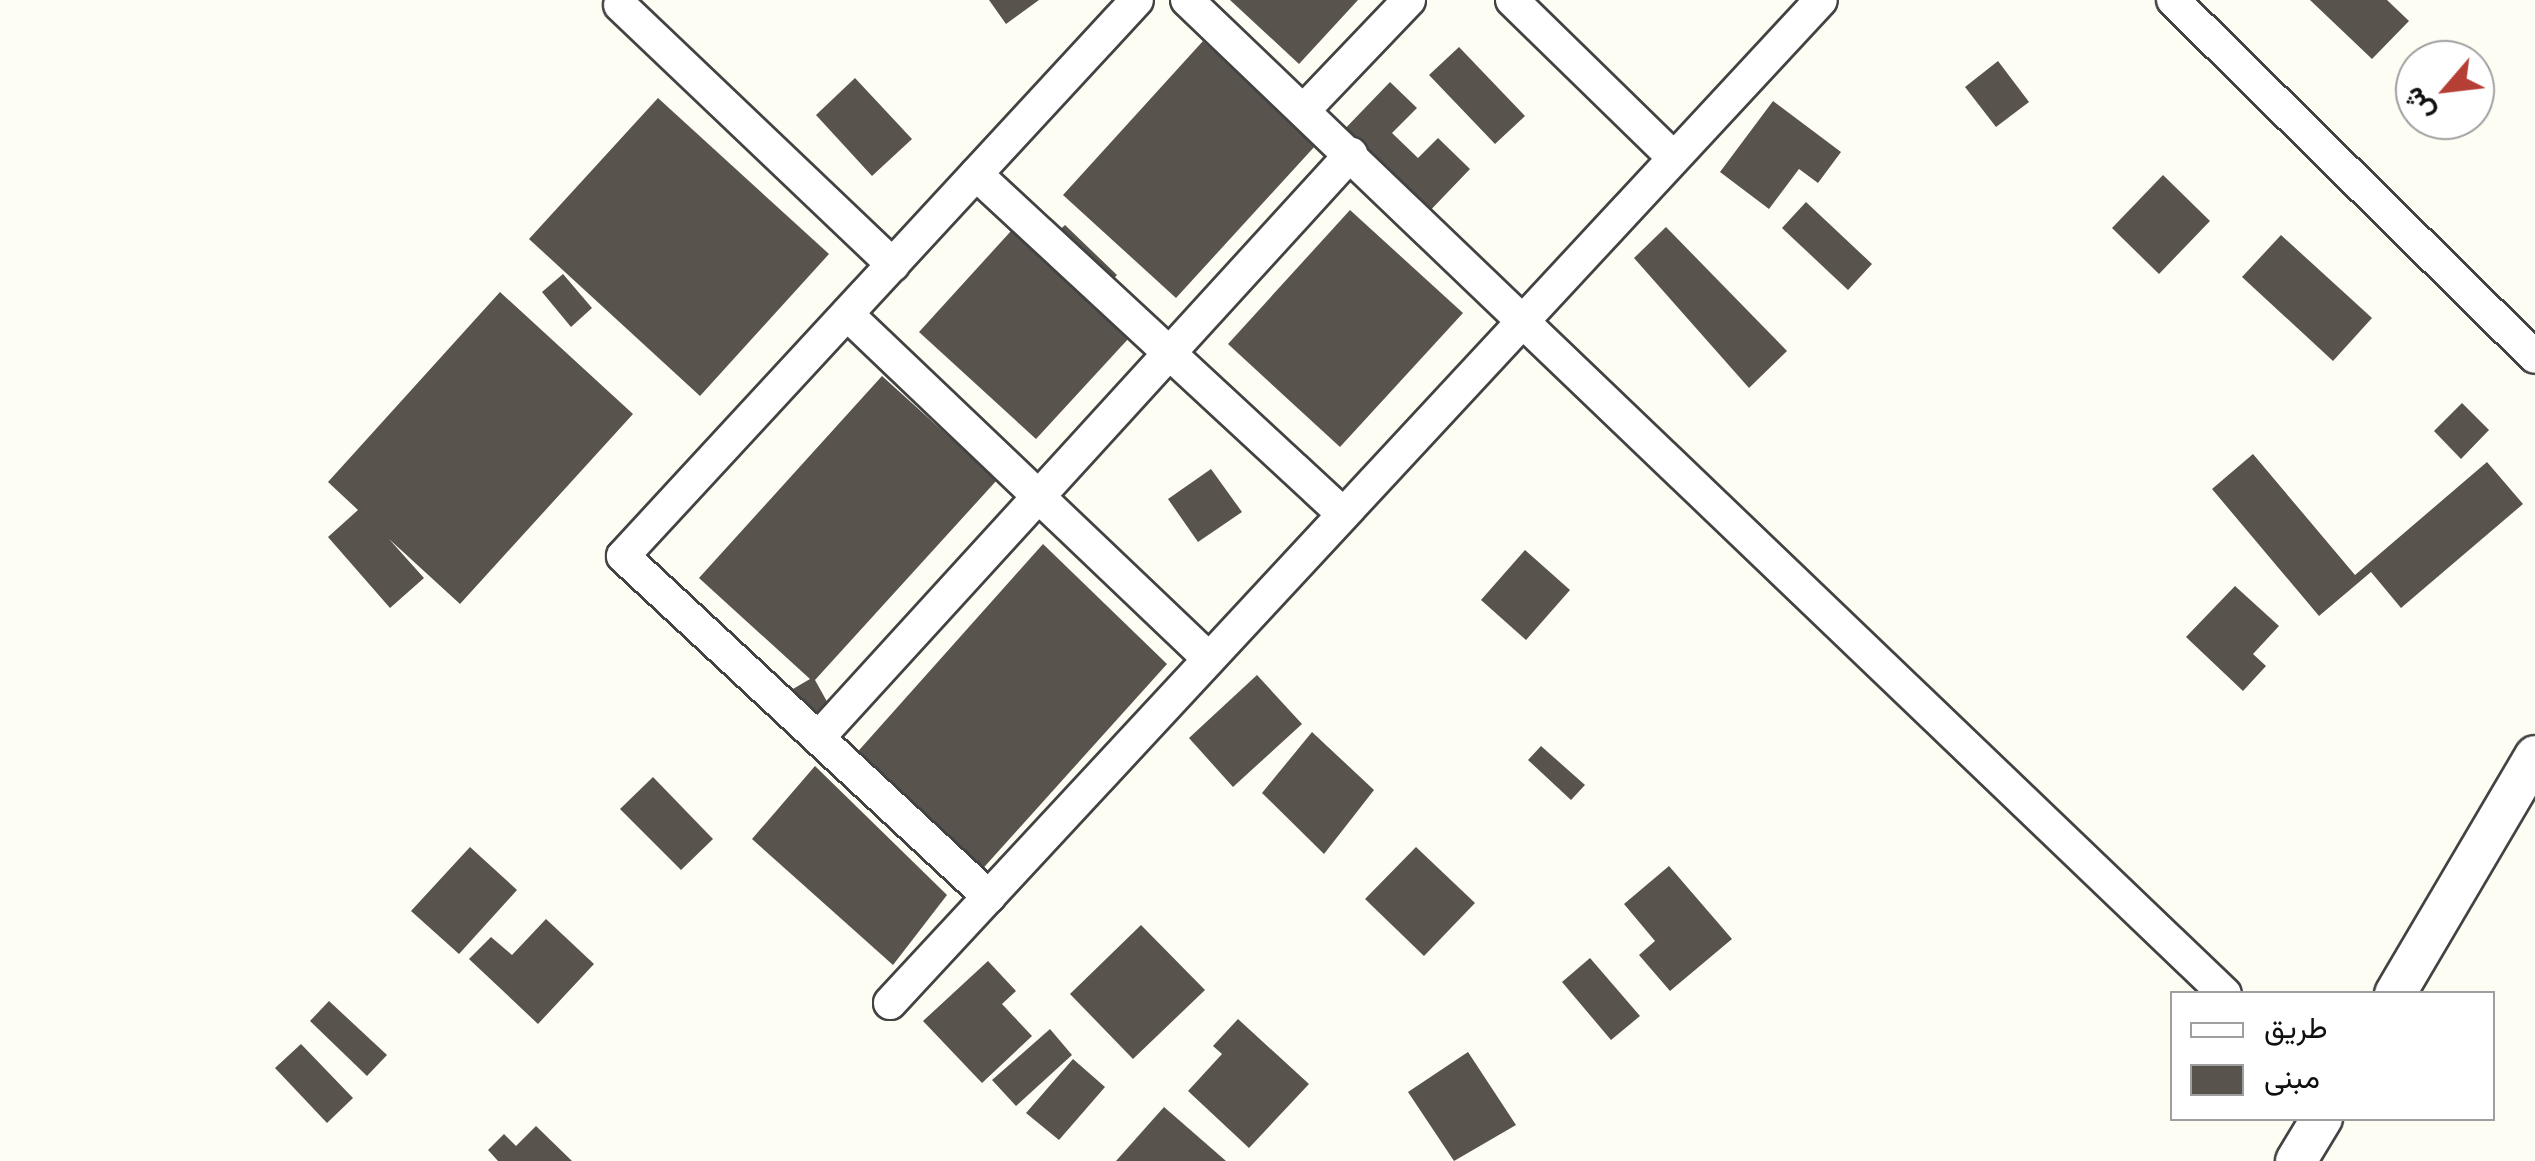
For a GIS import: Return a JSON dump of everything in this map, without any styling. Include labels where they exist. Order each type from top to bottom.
[{"type":"street","points":[[989,896],[622,556],[1137,0]]},
{"type":"street","points":[[1187,0],[1526,316],[2222,991]]},
{"type":"street","points":[[1304,110],[1409,0]]},
{"type":"street","points":[[1512,0],[1674,158]]},
{"type":"street","points":[[890,1003],[1821,0]]},
{"type":"street","points":[[2173,0],[2535,357]]},
{"type":"street","points":[[620,5],[893,264]]},
{"type":"street","points":[[818,738],[1351,154]]},
{"type":"street","points":[[976,174],[1342,514]]},
{"type":"street","points":[[847,314],[1209,659]]},
{"type":"street","points":[[2397,991],[2535,756]]},
{"type":"street","points":[[2296,1161],[2320,1121]]},
{"type":"building","points":[[989,0],[1039,0],[1006,24]]},
{"type":"building","points":[[1230,0],[1358,0],[1299,64]]},
{"type":"building","points":[[2310,0],[2387,0],[2409,21],[2372,59]]},
{"type":"building","points":[[1203,41],[1316,145],[1176,298],[1063,195]]},
{"type":"building","points":[[1459,47],[1525,116],[1495,144],[1429,75]]},
{"type":"building","points":[[1998,61],[2029,102],[1996,127],[1965,87]]},
{"type":"building","points":[[855,78],[912,139],[872,176],[816,115]]},
{"type":"building","points":[[1390,82],[1417,108],[1392,133],[1418,158],[1438,138],[1470,169],[1423,218],[1338,136]]},
{"type":"building","points":[[658,98],[829,254],[700,396],[529,239]]},
{"type":"building","points":[[1773,101],[1841,152],[1818,183],[1799,169],[1769,209],[1720,172]]},
{"type":"building","points":[[2163,175],[2210,221],[2159,274],[2112,228]]},
{"type":"building","points":[[1806,202],[1872,264],[1848,290],[1782,228]]},
{"type":"building","points":[[1350,210],[1463,313],[1340,447],[1228,344]]},
{"type":"building","points":[[1065,225],[1117,275],[1103,290],[1050,239]]},
{"type":"building","points":[[1666,227],[1787,351],[1749,388],[1634,258]]},
{"type":"building","points":[[1011,231],[1129,338],[1036,439],[919,332]]},
{"type":"building","points":[[2281,235],[2372,318],[2333,361],[2242,277]]},
{"type":"building","points":[[563,274],[592,308],[571,327],[542,292]]},
{"type":"building","points":[[500,292],[633,414],[460,604],[389,539],[424,578],[390,608],[328,537],[358,510],[328,482]]},
{"type":"building","points":[[882,376],[997,480],[815,680],[830,707],[798,726],[781,696],[810,679],[699,578]]},
{"type":"building","points":[[2462,403],[2489,430],[2461,459],[2434,431]]},
{"type":"building","points":[[2253,454],[2355,575],[2487,462],[2523,504],[2401,608],[2371,572],[2319,616],[2212,489]]},
{"type":"building","points":[[1211,469],[1242,512],[1198,542],[1168,499]]},
{"type":"building","points":[[1043,544],[1167,664],[977,875],[853,757]]},
{"type":"building","points":[[1525,550],[1570,590],[1526,640],[1481,600]]},
{"type":"building","points":[[2235,586],[2279,626],[2253,654],[2266,666],[2243,691],[2186,637]]},
{"type":"building","points":[[1257,675],[1302,724],[1233,787],[1189,738]]},
{"type":"building","points":[[1312,732],[1374,790],[1324,854],[1262,793]]},
{"type":"building","points":[[1541,746],[1585,785],[1571,800],[1528,760]]},
{"type":"building","points":[[815,766],[947,895],[893,965],[752,839]]},
{"type":"building","points":[[653,777],[713,839],[681,870],[620,809]]},
{"type":"building","points":[[470,847],[517,890],[459,954],[411,911]]},
{"type":"building","points":[[1416,847],[1475,903],[1424,956],[1365,899]]},
{"type":"building","points":[[1669,866],[1732,939],[1670,991],[1639,955],[1655,941],[1624,904]]},
{"type":"building","points":[[546,919],[594,964],[538,1024],[469,959],[491,937],[512,955]]},
{"type":"building","points":[[1141,925],[1205,990],[1133,1059],[1070,994]]},
{"type":"building","points":[[1590,958],[1640,1016],[1611,1040],[1562,982]]},
{"type":"building","points":[[988,961],[1016,991],[1002,1004],[1032,1036],[982,1083],[923,1021]]},
{"type":"building","points":[[329,1001],[387,1055],[367,1076],[310,1021]]},
{"type":"building","points":[[1238,1019],[1309,1084],[1249,1148],[1188,1091],[1222,1054],[1213,1046]]},
{"type":"building","points":[[1050,1029],[1072,1055],[1016,1106],[992,1080]]},
{"type":"building","points":[[301,1044],[353,1098],[327,1123],[275,1068]]},
{"type":"building","points":[[1468,1052],[1516,1125],[1454,1161],[1408,1092]]},
{"type":"building","points":[[1073,1059],[1105,1087],[1059,1140],[1026,1113]]},
{"type":"building","points":[[1164,1107],[1226,1161],[1116,1161]]},
{"type":"building","points":[[536,1126],[572,1161],[498,1161],[488,1150],[504,1134],[516,1146]]}]
